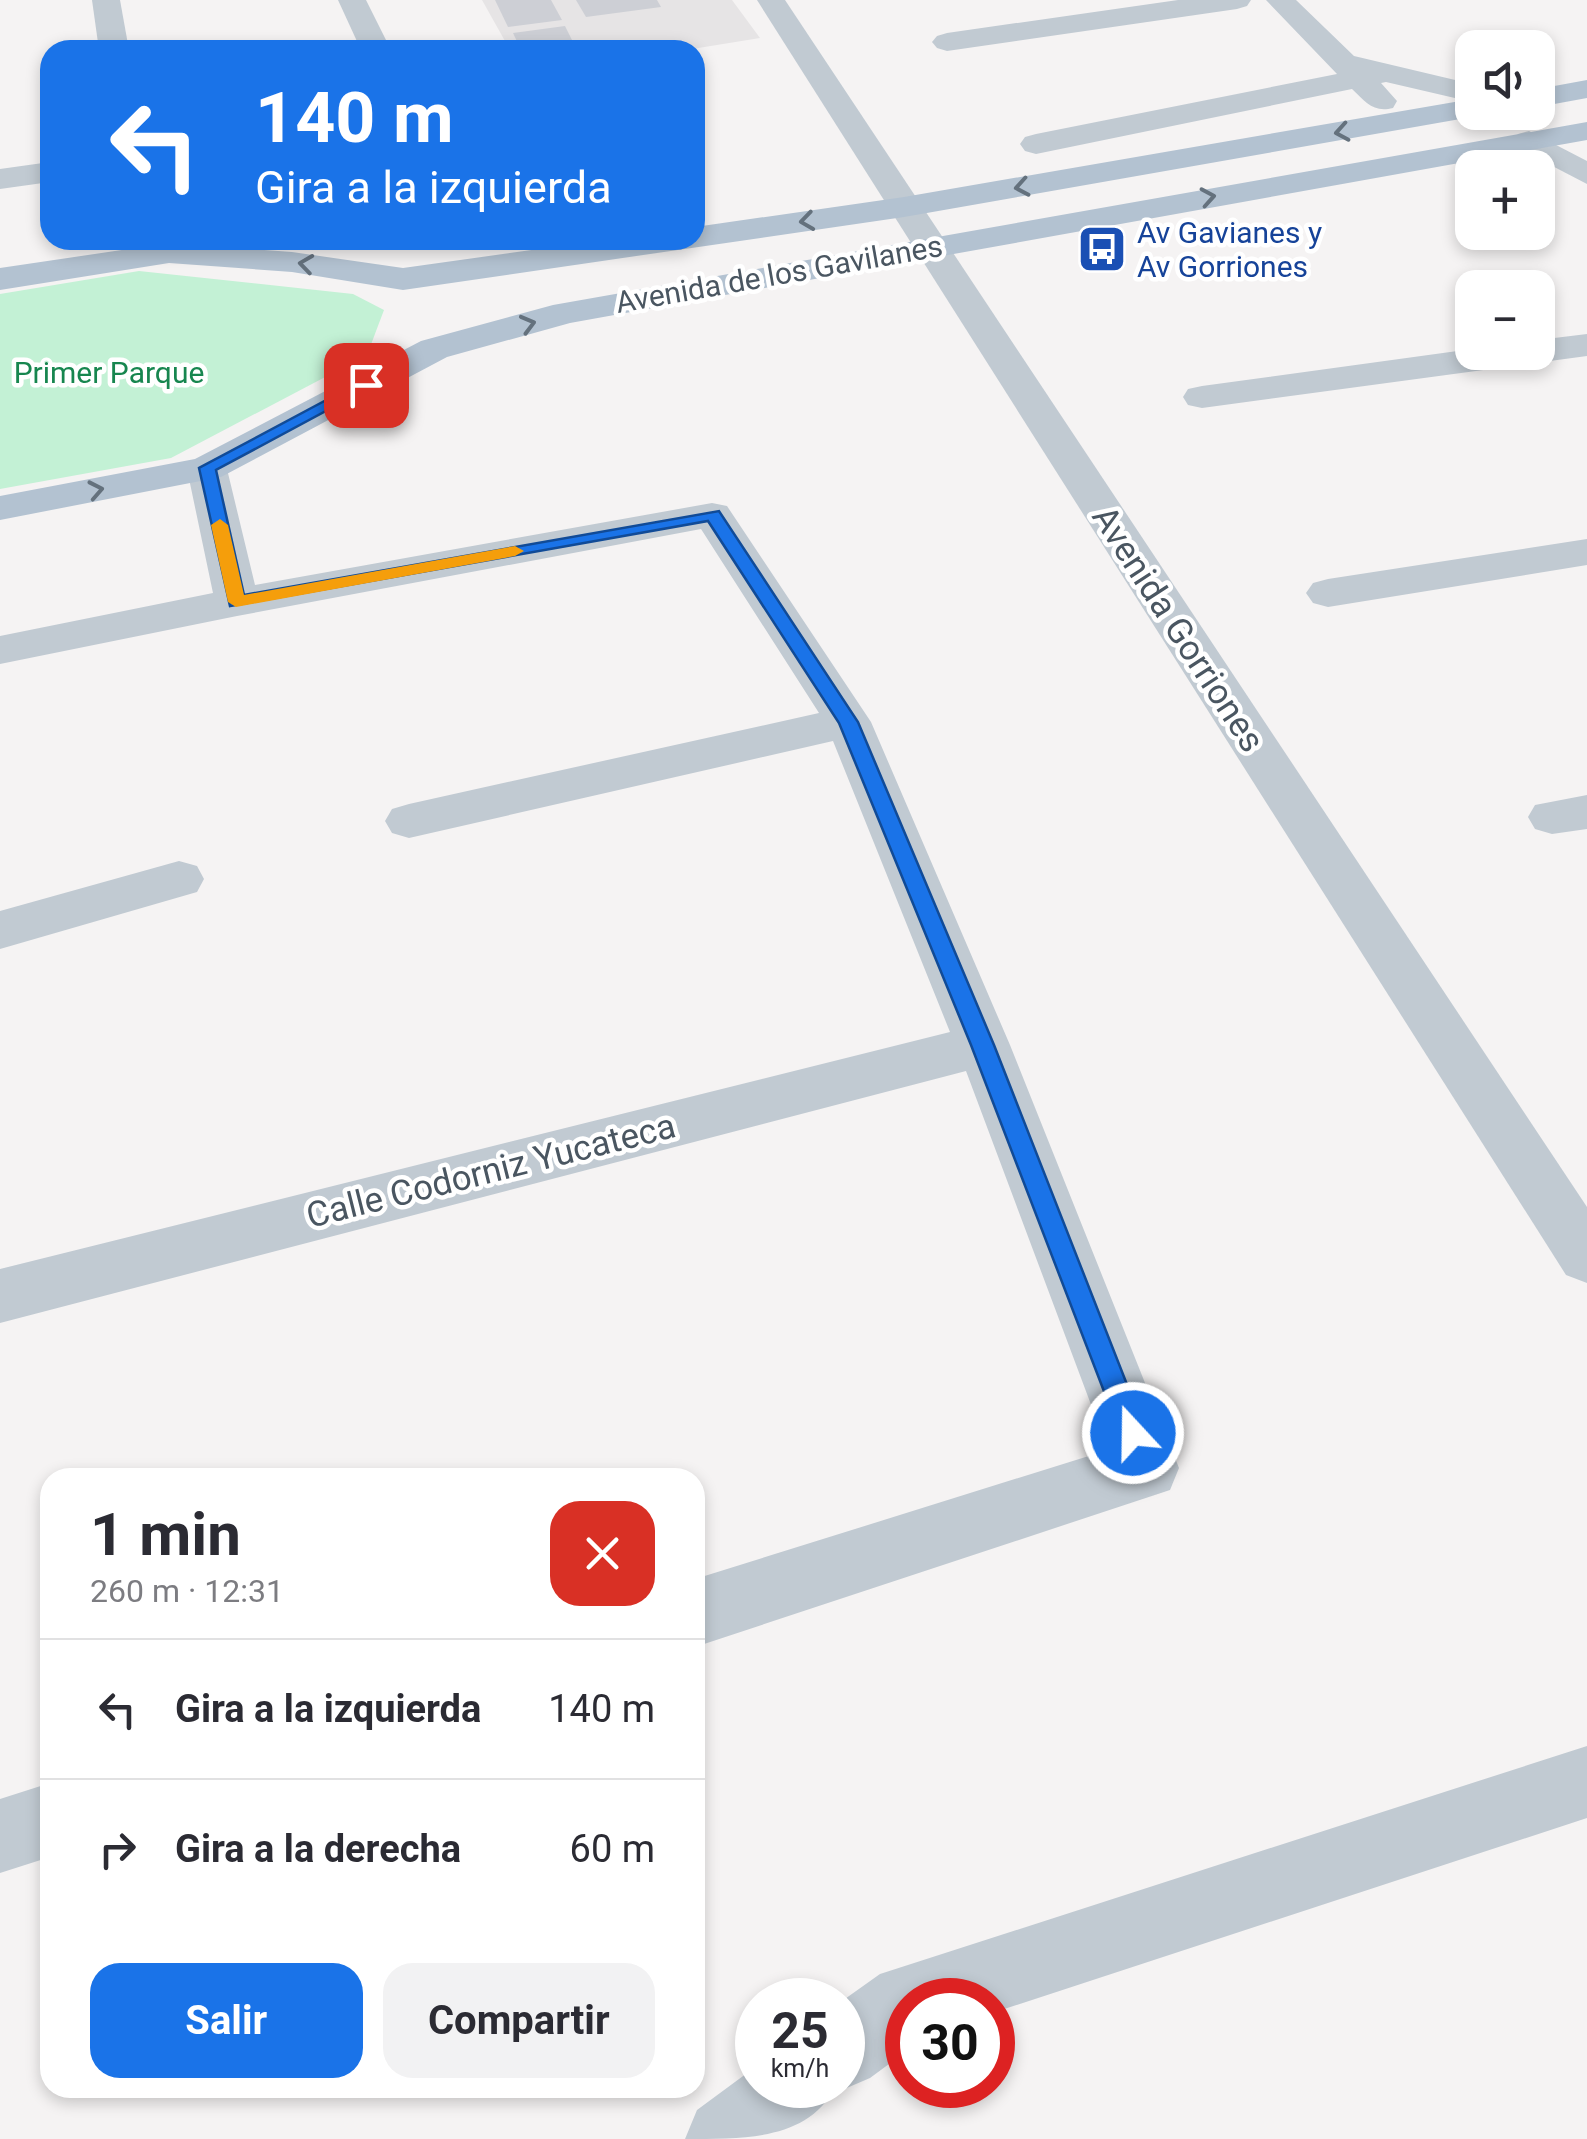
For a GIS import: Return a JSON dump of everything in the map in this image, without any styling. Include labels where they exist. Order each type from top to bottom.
[{"type":"main road","points":[[1555,95],[1587,90]]},
{"type":"main road","name":"Avenida de los Gavilanes","points":[[705,236],[904,208],[1455,111]]},
{"type":"main road","name":"Avenida de los Gavilanes","points":[[0,508],[208,468],[434,349],[566,313],[1586,132]]},
{"type":"main road","name":"Avenida de los Gavilanes","points":[[0,279],[147,250]]},
{"type":"main road","name":"Avenida de los Gavilanes","points":[[198,250],[402,279],[606,250]]},
{"type":"main road","points":[[402,279],[434,349]]},
{"type":"street","points":[[106,0],[112,40]]},
{"type":"street","points":[[352,0],[371,40]]},
{"type":"street","name":"Avenida Gorriones","points":[[771,0],[1587,1257]]},
{"type":"street","points":[[947,42],[1238,0]]},
{"type":"street","points":[[1280,0],[1365,72],[1401,122]]},
{"type":"street","points":[[1036,144],[1365,72],[1455,91]]},
{"type":"street","points":[[1530,141],[1587,174]]},
{"type":"street","points":[[0,179],[40,173]]},
{"type":"street","points":[[1555,349],[1587,344]]},
{"type":"street","points":[[1202,397],[1455,362]]},
{"type":"street","points":[[208,468],[236,602]]},
{"type":"street","points":[[0,650],[236,602],[712,515],[848,722],[983,1045],[1147,1468],[705,1610]]},
{"type":"street","points":[[1328,593],[1587,552]]},
{"type":"street","points":[[410,820],[848,722]]},
{"type":"street","points":[[0,930],[179,879]]},
{"type":"street","name":"Calle Codorniz Yucateca","points":[[0,1296],[983,1045]]},
{"type":"street","points":[[982,1978],[1587,1782]]},
{"type":"street","points":[[0,1836],[40,1823]]},
{"type":"street","points":[[726,2139],[767,2108]]},
{"type":"shaded area","points":[[482,0],[732,0],[760,38],[705,47],[705,40],[504,40]]},
{"type":"green space","name":"Primer Parque","points":[[139,271],[353,294],[384,310],[367,355],[171,458],[0,489],[0,294]]},
{"type":"building","points":[[495,0],[551,0],[562,20],[508,27]]},
{"type":"building","points":[[576,0],[657,0],[661,7],[586,17]]},
{"type":"building","points":[[565,26],[572,40],[516,40],[513,33]]},
{"type":"slow traffic","points":[[220,525],[236,602],[515,551]]},
{"type":"place","name":"Av Gavianes y Av Gorriones","points":[[1102,249]]},
{"type":"route","points":[[366,385],[208,468],[236,602],[712,515],[848,722],[983,1045],[1133,1433]]}]
